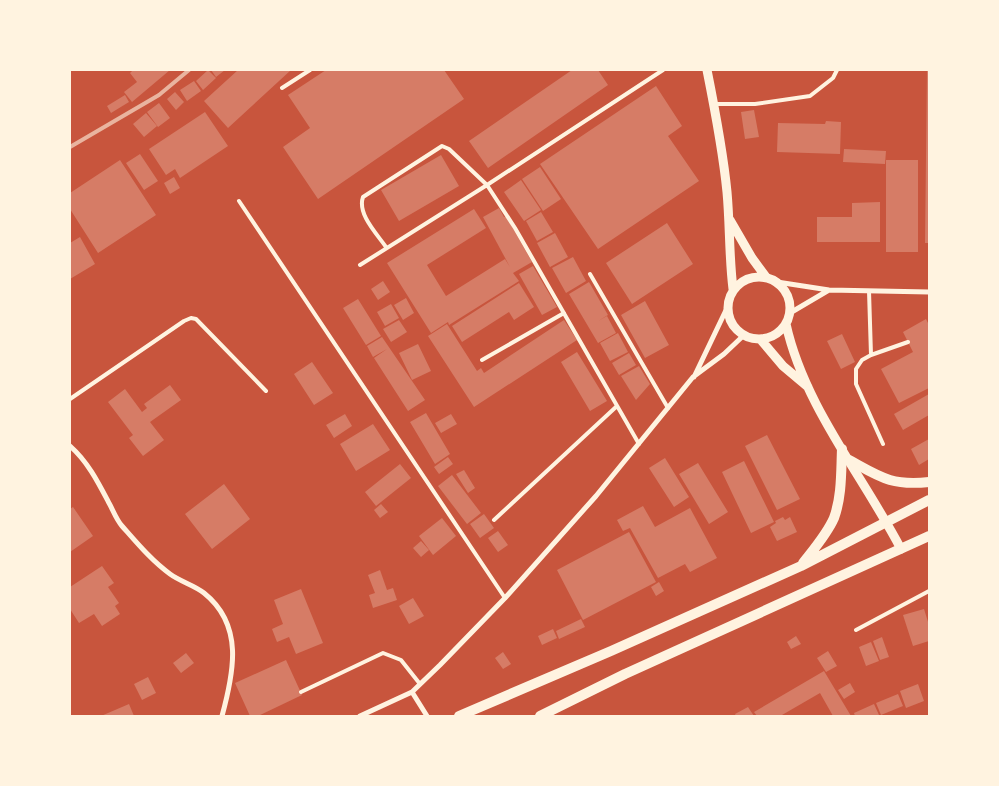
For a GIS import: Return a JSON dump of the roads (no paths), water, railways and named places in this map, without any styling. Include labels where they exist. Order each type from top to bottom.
[{"type":"main road","points":[[801,566],[822,539],[833,519],[840,492],[842,449]]},
{"type":"main road","points":[[848,460],[894,482],[913,484],[929,482]]},
{"type":"main road","points":[[458,716],[611,651],[801,566],[929,500]]},
{"type":"main road","points":[[540,716],[625,674],[929,536]]},
{"type":"street","points":[[707,70],[724,162],[733,289]]},
{"type":"street","points":[[729,217],[752,258],[766,277]]},
{"type":"street","points":[[777,282],[785,290],[790,301],[790,313],[786,324],[776,335],[761,340],[743,336],[734,328],[729,319],[728,298],[733,289],[742,280],[754,276],[766,277],[777,282],[829,290],[929,292]]},
{"type":"street","points":[[790,313],[829,290]]},
{"type":"street","points":[[360,716],[412,692],[505,598],[596,496],[693,377],[727,308]]},
{"type":"street","points":[[786,324],[790,341],[808,387],[848,460],[887,522],[901,549]]},
{"type":"street","points":[[693,377],[724,354],[743,336]]},
{"type":"street","points":[[761,340],[783,366],[808,387]]},
{"type":"street","points":[[70,446],[82,457],[97,480],[119,523],[141,548],[171,575],[203,592],[220,607],[231,633],[233,662],[222,716]]},
{"type":"street","points":[[412,692],[426,716]]},
{"type":"lane","points":[[282,88],[310,70]]},
{"type":"lane","points":[[360,265],[663,70]]},
{"type":"lane","points":[[714,104],[755,104],[810,96],[833,78],[837,70]]},
{"type":"lane","points":[[386,247],[364,213],[361,204],[363,197],[442,146],[449,149],[487,185],[515,228],[639,444]]},
{"type":"lane","points":[[239,201],[505,598]]},
{"type":"lane","points":[[590,274],[668,408]]},
{"type":"lane","points":[[868,291],[871,355]]},
{"type":"lane","points":[[482,360],[564,313]]},
{"type":"lane","points":[[70,400],[191,318],[196,319],[266,391]]},
{"type":"lane","points":[[883,444],[856,384],[856,369],[862,360],[871,355],[908,342]]},
{"type":"lane","points":[[494,520],[617,406]]},
{"type":"lane","points":[[856,630],[929,591]]},
{"type":"lane","points":[[302,692],[383,653],[401,660],[420,684]]},
{"type":"railway","points":[[70,147],[159,95],[189,70]]}]
